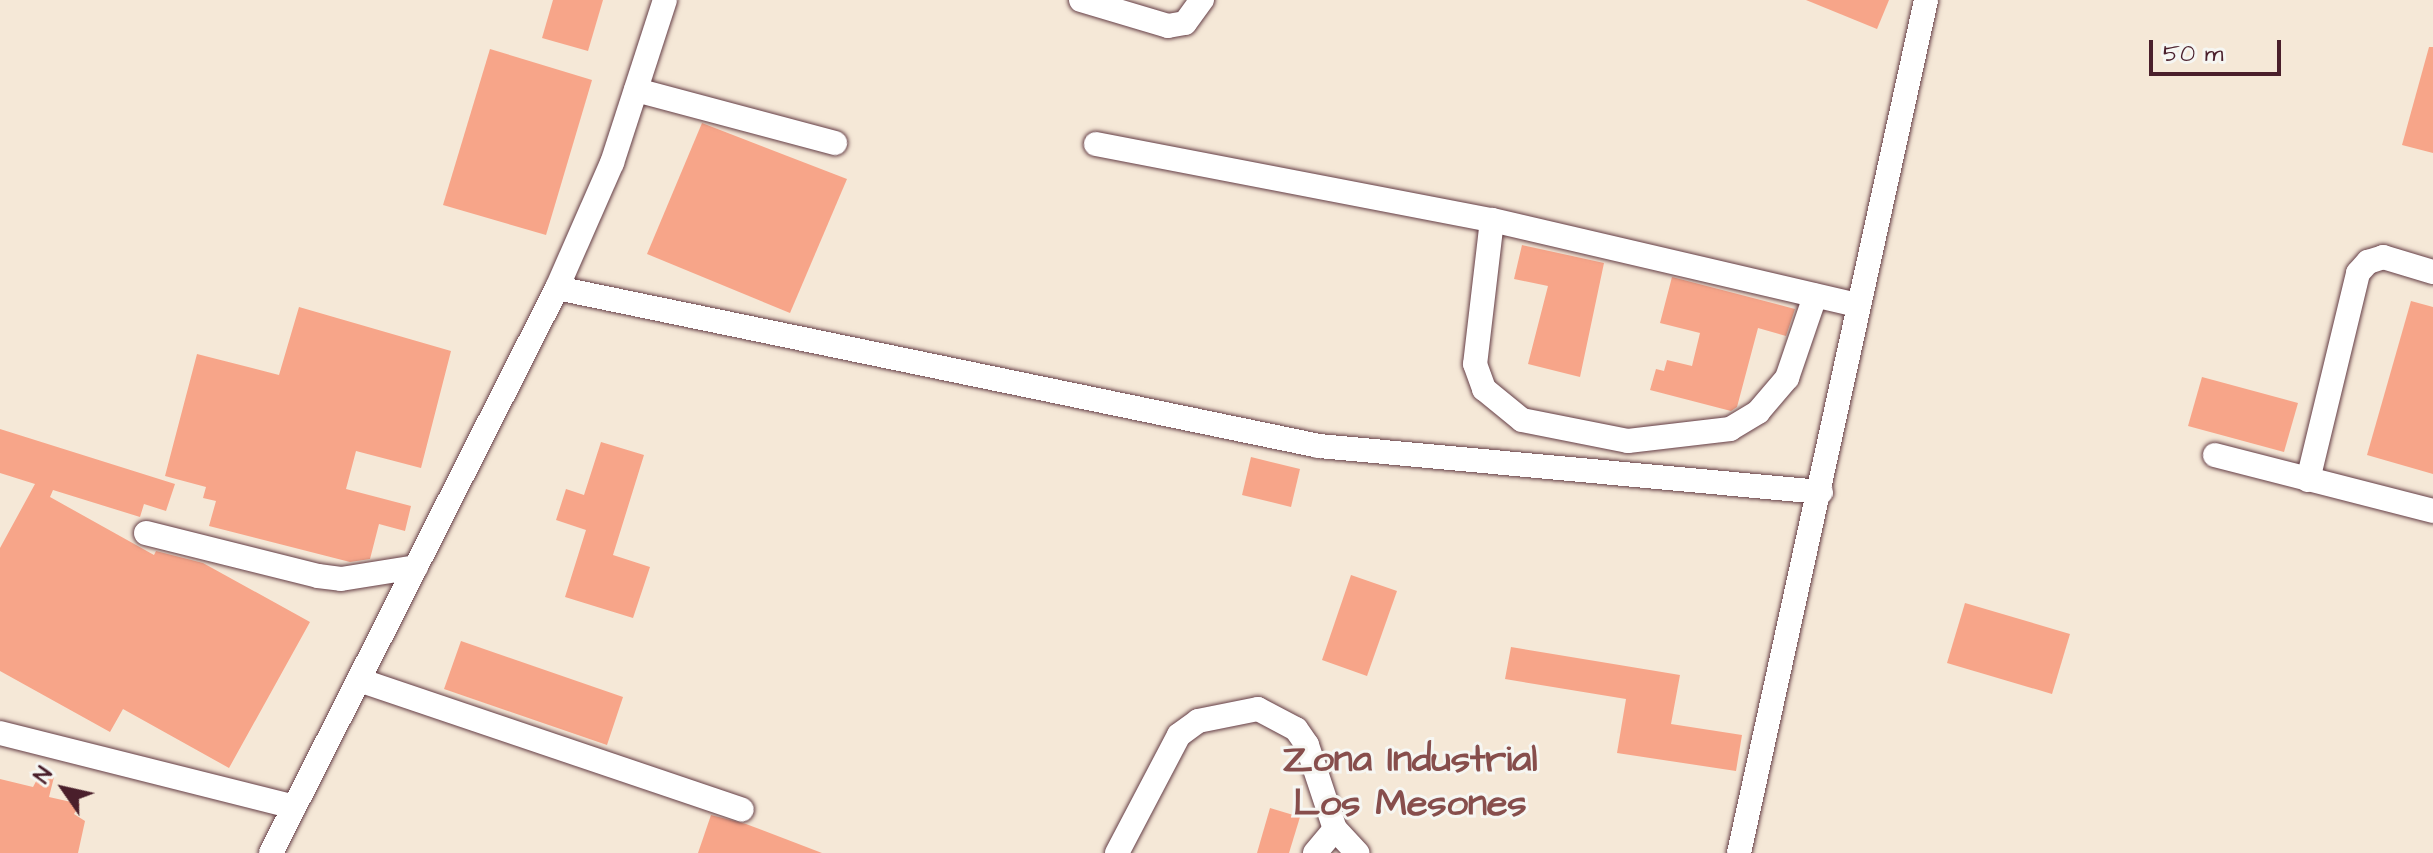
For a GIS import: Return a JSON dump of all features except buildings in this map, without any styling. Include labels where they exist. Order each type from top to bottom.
[{"type":"street","points":[[271,853],[557,288],[612,163],[665,0]]},
{"type":"street","points":[[1081,0],[1168,26],[1185,23],[1202,0]]},
{"type":"street","points":[[1739,853],[1821,492],[1858,305],[1926,0]]},
{"type":"street","points":[[636,90],[835,143]]},
{"type":"street","points":[[1096,144],[1492,220],[1858,305]]},
{"type":"street","points":[[1492,220],[1475,364],[1484,389],[1522,420],[1628,441],[1730,429],[1758,412],[1787,378],[1815,296]]},
{"type":"street","points":[[2308,480],[2358,273],[2368,262],[2383,257],[2433,272]]},
{"type":"street","points":[[557,288],[1319,446],[1821,492]]},
{"type":"street","points":[[2215,455],[2433,511]]},
{"type":"street","points":[[146,533],[341,579],[416,567]]},
{"type":"street","points":[[359,680],[742,810]]},
{"type":"street","points":[[1117,853],[1179,735],[1198,721],[1258,709],[1296,729],[1307,745],[1335,829],[1357,853]]},
{"type":"street","points":[[0,733],[294,807]]},
{"type":"street","points":[[1315,853],[1335,829]]},
{"type":"district","name":"Zona Industrial Los Mesones","points":[[1410,783]]}]
